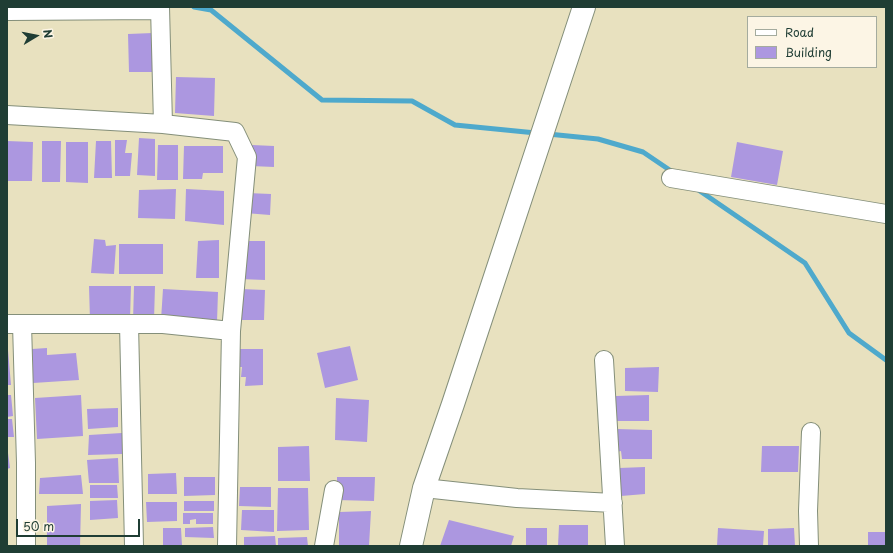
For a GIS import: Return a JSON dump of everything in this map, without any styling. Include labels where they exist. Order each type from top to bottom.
[{"type":"street","points":[[411,546],[424,488],[456,397],[584,7]]},
{"type":"street","points":[[7,11],[160,9],[163,124]]},
{"type":"street","points":[[7,115],[163,124],[235,132],[247,157],[231,331],[227,546]]},
{"type":"street","points":[[671,178],[886,214]]},
{"type":"street","points":[[26,546],[26,463],[15,324],[163,324],[231,331]]},
{"type":"street","points":[[130,324],[134,546]]},
{"type":"street","points":[[604,360],[615,546]]},
{"type":"street","points":[[809,546],[808,511],[811,432]]},
{"type":"street","points":[[424,488],[517,498],[613,503]]},
{"type":"street","points":[[324,546],[334,490]]},
{"type":"building","points":[[153,33],[154,72],[129,72],[128,34]]},
{"type":"building","points":[[176,77],[215,78],[214,116],[175,113]]},
{"type":"building","points":[[139,138],[155,139],[155,176],[137,175]]},
{"type":"building","points":[[115,140],[127,140],[125,153],[132,153],[130,176],[115,176]]},
{"type":"building","points":[[7,141],[33,142],[32,181],[7,181]]},
{"type":"building","points":[[42,141],[61,141],[60,182],[42,182]]},
{"type":"building","points":[[96,141],[111,141],[112,178],[94,178]]},
{"type":"building","points":[[66,142],[88,142],[88,183],[66,182]]},
{"type":"building","points":[[737,142],[783,151],[777,185],[731,177]]},
{"type":"building","points":[[158,145],[178,145],[178,180],[157,180]]},
{"type":"building","points":[[252,145],[274,146],[274,167],[251,166]]},
{"type":"building","points":[[184,146],[223,146],[223,173],[203,173],[202,179],[183,179]]},
{"type":"building","points":[[176,189],[175,219],[138,218],[139,190]]},
{"type":"building","points":[[186,189],[224,191],[224,225],[185,221]]},
{"type":"building","points":[[247,193],[271,194],[270,215],[245,213]]},
{"type":"building","points":[[94,239],[105,240],[106,246],[116,245],[114,274],[91,273]]},
{"type":"building","points":[[219,240],[219,278],[196,278],[198,241]]},
{"type":"building","points":[[243,241],[265,241],[265,280],[240,279]]},
{"type":"building","points":[[119,244],[163,244],[163,274],[119,274]]},
{"type":"building","points":[[89,286],[131,286],[130,319],[90,320]]},
{"type":"building","points":[[134,286],[155,286],[154,320],[133,321]]},
{"type":"building","points":[[163,289],[218,292],[217,322],[161,320]]},
{"type":"building","points":[[241,289],[265,290],[264,320],[241,320]]},
{"type":"building","points":[[350,346],[358,380],[325,388],[317,353]]},
{"type":"building","points":[[47,348],[47,355],[76,353],[79,380],[33,383],[32,349]]},
{"type":"building","points":[[237,349],[263,349],[263,385],[245,386],[246,377],[241,377],[242,367],[236,367]]},
{"type":"building","points":[[8,350],[11,385],[7,385]]},
{"type":"building","points":[[659,367],[658,392],[625,391],[625,368]]},
{"type":"building","points":[[7,395],[11,395],[13,416],[7,417]]},
{"type":"building","points":[[81,395],[83,436],[37,439],[35,398]]},
{"type":"building","points":[[649,395],[649,421],[616,421],[616,396]]},
{"type":"building","points":[[336,398],[369,400],[367,442],[335,440]]},
{"type":"building","points":[[118,408],[118,427],[88,429],[87,409]]},
{"type":"building","points":[[7,419],[12,419],[14,437],[7,437]]},
{"type":"building","points":[[617,429],[652,430],[652,459],[622,459],[621,451],[617,452]]},
{"type":"building","points":[[122,433],[122,454],[88,455],[89,435]]},
{"type":"building","points":[[309,446],[310,481],[278,481],[278,447]]},
{"type":"building","points":[[762,446],[799,446],[798,472],[761,472]]},
{"type":"building","points":[[7,453],[10,468],[7,469]]},
{"type":"building","points":[[118,458],[119,483],[89,483],[87,460]]},
{"type":"building","points":[[645,467],[645,494],[621,496],[619,468]]},
{"type":"building","points":[[176,473],[177,494],[148,494],[148,474]]},
{"type":"building","points":[[81,475],[83,494],[39,494],[40,478]]},
{"type":"building","points":[[184,477],[215,477],[215,495],[184,496]]},
{"type":"building","points":[[337,477],[375,477],[374,501],[337,500]]},
{"type":"building","points":[[90,485],[117,485],[118,498],[90,498]]},
{"type":"building","points":[[240,487],[271,487],[271,507],[239,506]]},
{"type":"building","points":[[278,488],[308,488],[309,530],[277,531]]},
{"type":"building","points":[[117,500],[118,518],[90,520],[90,501]]},
{"type":"building","points":[[184,501],[214,501],[214,511],[184,511]]},
{"type":"building","points":[[146,502],[177,502],[177,521],[147,522]]},
{"type":"building","points":[[81,504],[80,546],[47,546],[47,506]]},
{"type":"building","points":[[242,510],[274,510],[274,532],[241,530]]},
{"type":"building","points":[[371,511],[369,546],[339,546],[339,512]]},
{"type":"building","points":[[183,513],[213,513],[213,524],[196,524],[196,519],[190,520],[190,524],[183,524]]},
{"type":"building","points":[[449,520],[514,536],[511,546],[440,546]]},
{"type":"building","points":[[559,525],[588,525],[588,546],[558,546]]},
{"type":"building","points":[[213,527],[214,538],[185,537],[185,528]]},
{"type":"building","points":[[163,528],[181,528],[182,546],[163,546]]},
{"type":"building","points":[[526,528],[547,528],[547,546],[526,546]]},
{"type":"building","points":[[718,528],[764,531],[763,546],[717,546]]},
{"type":"building","points":[[794,528],[795,546],[768,546],[768,529]]},
{"type":"building","points":[[868,532],[886,532],[886,546],[868,546]]},
{"type":"building","points":[[275,536],[276,546],[244,546],[244,537]]},
{"type":"building","points":[[307,537],[308,546],[278,546],[278,538]]},
{"type":"waterway","points":[[194,7],[211,10],[322,100],[412,101],[455,125],[536,133]]},
{"type":"waterway","points":[[548,134],[598,139],[643,152],[674,173]]},
{"type":"waterway","points":[[697,189],[805,263],[849,333],[886,360]]}]
